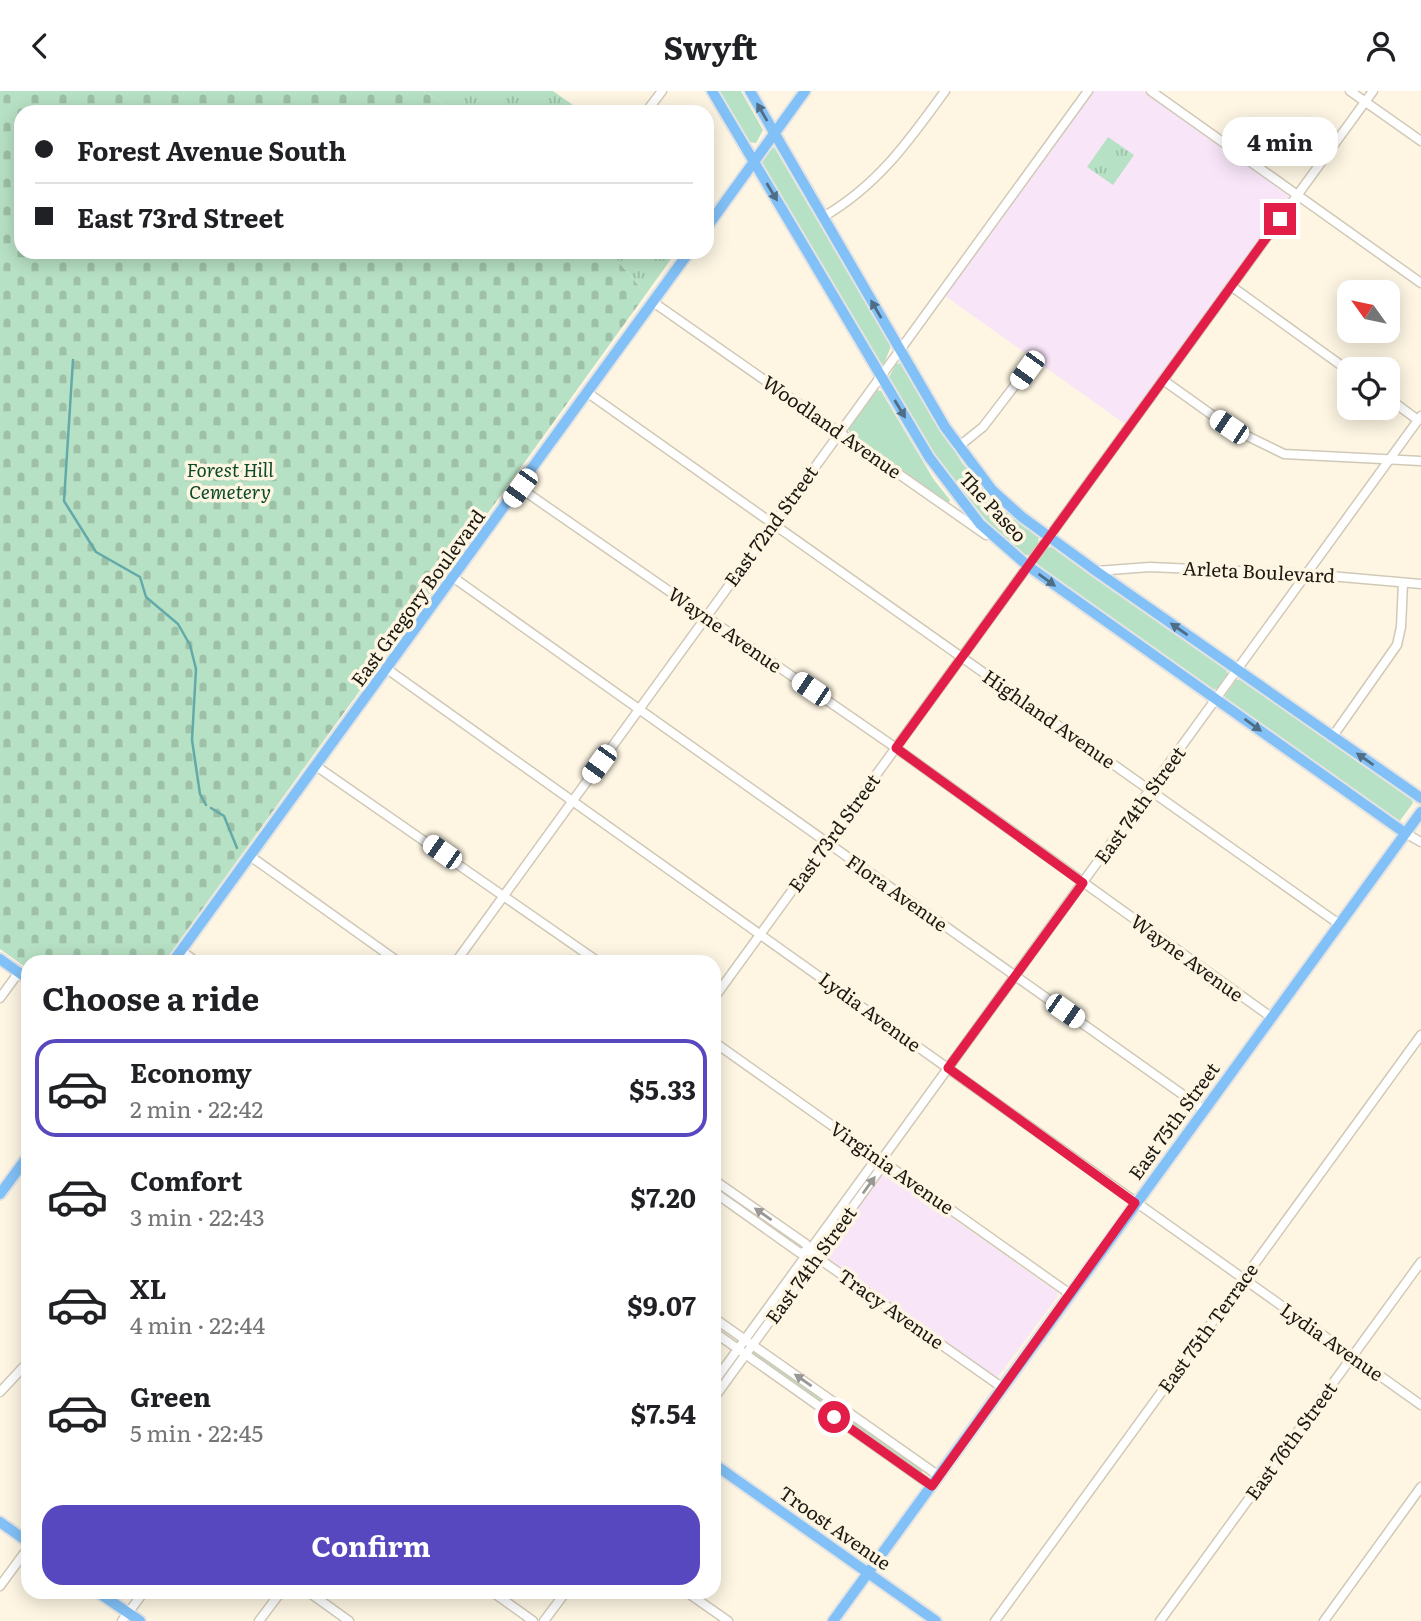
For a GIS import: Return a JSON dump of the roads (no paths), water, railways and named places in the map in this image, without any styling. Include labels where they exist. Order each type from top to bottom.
[{"type":"main road","name":"The Paseo","points":[[712,91],[942,478],[979,524],[1028,566],[1405,833]]},
{"type":"main road","name":"The Paseo","points":[[750,91],[958,447],[992,490],[1096,571],[1421,798]]},
{"type":"main road","points":[[714,217],[805,91]]},
{"type":"main road","name":"East Gregory Boulevard","points":[[177,955],[520,488],[684,259]]},
{"type":"main road","name":"East 75th Street","points":[[833,1621],[1421,812]]},
{"type":"main road","points":[[0,959],[21,975]]},
{"type":"main road","points":[[0,1194],[21,1166]]},
{"type":"main road","name":"Troost Avenue","points":[[721,1469],[868,1573],[919,1616],[936,1621]]},
{"type":"main road","points":[[0,1522],[21,1537]]},
{"type":"main road","points":[[106,1599],[125,1617],[139,1621]]},
{"type":"street","points":[[651,105],[662,91]]},
{"type":"street","points":[[823,217],[845,205],[883,173],[945,91]]},
{"type":"street","name":"East 72nd Street","points":[[460,955],[1088,91]]},
{"type":"street","points":[[1151,91],[1421,283]]},
{"type":"street","points":[[1350,91],[1421,141]]},
{"type":"street","name":"East 73rd Street","points":[[721,988],[1373,91]]},
{"type":"street","points":[[1231,286],[1337,362]]},
{"type":"street","name":"Woodland Avenue","points":[[653,302],[1011,553]]},
{"type":"street","points":[[958,447],[983,428],[1032,363]]},
{"type":"street","points":[[1163,380],[1229,427],[1284,454],[1421,461]]},
{"type":"street","name":"Highland Avenue","points":[[588,393],[1339,924]]},
{"type":"street","points":[[1400,406],[1419,418]]},
{"type":"street","name":"East 74th Street","points":[[721,1389],[746,1355],[749,1342],[878,1172],[882,1160],[948,1068],[1419,418]]},
{"type":"street","name":"Wayne Avenue","points":[[520,488],[896,748],[1271,1017]]},
{"type":"street","name":"Arleta Boulevard","points":[[1096,571],[1150,567],[1307,574],[1421,584]]},
{"type":"street","name":"Flora Avenue","points":[[454,578],[1203,1109]]},
{"type":"street","points":[[1333,736],[1397,645],[1401,627],[1403,583]]},
{"type":"street","name":"Lydia Avenue","points":[[387,669],[1421,1405]]},
{"type":"street","points":[[316,766],[589,955]]},
{"type":"street","name":"The Paseo","points":[[1405,833],[1421,842]]},
{"type":"street","points":[[250,856],[389,955]]},
{"type":"street","points":[[180,950],[187,955]]},
{"type":"street","points":[[0,998],[21,978]]},
{"type":"street","name":"East 75th Terrace","points":[[995,1621],[1421,1035]]},
{"type":"street","name":"Virginia Avenue","points":[[721,1047],[1070,1294]]},
{"type":"street","points":[[721,1372],[738,1349],[749,1342],[808,1251],[871,1166],[882,1160]]},
{"type":"street","name":"Tracy Avenue","points":[[721,1185],[806,1244],[808,1251],[816,1257],[1003,1388]]},
{"type":"street","points":[[721,1197],[800,1253],[808,1251]]},
{"type":"street","name":"East 76th Street","points":[[1160,1621],[1421,1262]]},
{"type":"street","points":[[721,1323],[935,1481]]},
{"type":"street","points":[[721,1337],[935,1481]]},
{"type":"street","points":[[0,1392],[21,1370]]},
{"type":"street","points":[[1324,1621],[1421,1487]]},
{"type":"street","points":[[0,1586],[21,1558]]},
{"type":"street","points":[[125,1617],[138,1599]]},
{"type":"street","points":[[260,1621],[276,1599]]},
{"type":"street","points":[[318,1599],[349,1621]]},
{"type":"street","points":[[502,1599],[533,1621]]},
{"type":"street","points":[[544,1621],[560,1599]]},
{"type":"street","points":[[697,1599],[728,1621]]},
{"type":"waterway","points":[[73,360],[64,501],[96,552],[140,577],[146,597],[178,624],[190,645],[196,669],[192,740],[200,794],[206,805]]},
{"type":"waterway","points":[[211,808],[224,816],[237,848]]},
{"type":"park label","name":"Forest Hill Cemetery","points":[[230,481]]}]
